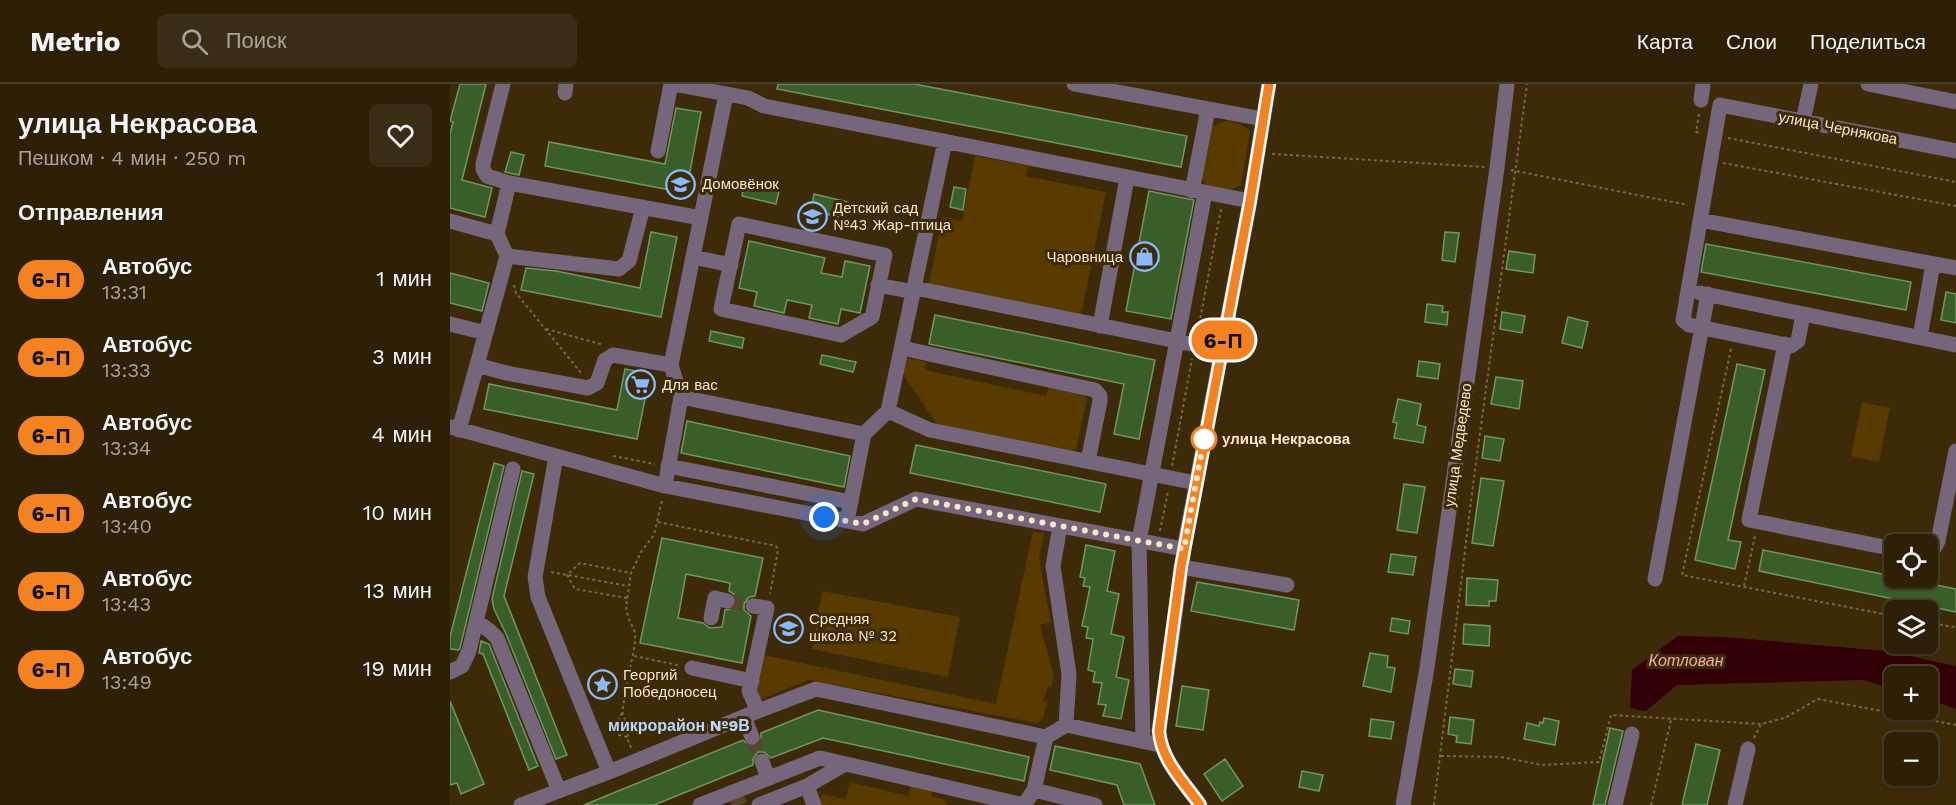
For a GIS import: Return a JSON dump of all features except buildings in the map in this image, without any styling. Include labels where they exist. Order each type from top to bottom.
[{"type":"street","points":[[503,84],[483,169],[490,178],[701,218]]},
{"type":"street","points":[[658,151],[672,84],[726,94],[749,91],[764,106],[1250,201]]},
{"type":"street","points":[[1074,84],[1263,119]]},
{"type":"street","points":[[1200,805],[1165,757],[1160,745],[1159,731],[1184,549],[1250,201],[1269,84]]},
{"type":"street","name":"улица Медведево","points":[[1403,805],[1427,668],[1507,84]]},
{"type":"street","points":[[1803,121],[1811,84]]},
{"type":"street","points":[[1868,84],[1956,102]]},
{"type":"street","points":[[665,486],[681,397],[671,365],[726,94]]},
{"type":"street","name":"улица Чернякова","points":[[1715,136],[1720,105],[1956,151]]},
{"type":"street","points":[[1143,741],[1139,541],[1177,342],[1208,109]]},
{"type":"street","points":[[1715,136],[1683,320],[1689,326],[1794,345],[1803,314]]},
{"type":"street","points":[[847,521],[864,434],[888,411],[945,141]]},
{"type":"street","points":[[1100,326],[1127,178]]},
{"type":"street","points":[[509,183],[497,234],[507,256],[477,366],[455,428],[665,486],[863,524],[916,499],[1184,549]]},
{"type":"street","points":[[507,256],[618,269],[629,261],[642,207]]},
{"type":"street","points":[[1700,220],[1956,268]]},
{"type":"street","points":[[450,221],[497,234]]},
{"type":"street","points":[[739,224],[885,255],[872,317],[841,335],[721,309],[730,265],[739,224]]},
{"type":"street","points":[[693,257],[730,265]]},
{"type":"street","points":[[1920,337],[1933,264]]},
{"type":"street","points":[[878,285],[1221,350]]},
{"type":"street","points":[[1688,291],[1956,345]]},
{"type":"street","points":[[1655,579],[1708,294]]},
{"type":"street","points":[[450,324],[486,333]]},
{"type":"street","points":[[1785,344],[1749,520],[1884,547]]},
{"type":"street","points":[[902,348],[1095,390],[1100,396],[1100,401],[1088,461]]},
{"type":"street","points":[[477,366],[583,388],[592,387],[599,379],[605,360],[613,355],[671,365]]},
{"type":"street","points":[[681,397],[864,434]]},
{"type":"street","points":[[888,411],[930,430],[1196,483]]},
{"type":"street","points":[[1938,541],[1956,451]]},
{"type":"street","points":[[556,456],[535,587],[609,772]]},
{"type":"street","points":[[668,466],[851,502]]},
{"type":"street","points":[[450,672],[462,666],[469,651],[513,469]]},
{"type":"street","points":[[1060,526],[1053,566],[1069,674],[1066,725]]},
{"type":"street","points":[[1181,567],[1287,585]]},
{"type":"street","points":[[711,618],[714,598],[727,601]]},
{"type":"street","points":[[752,736],[749,691],[760,607]]},
{"type":"street","points":[[477,622],[497,638],[559,791]]},
{"type":"street","points":[[693,668],[752,681]]},
{"type":"street","points":[[521,805],[609,772],[808,691],[823,690],[1046,737],[1066,725],[1160,745]]},
{"type":"street","points":[[1615,805],[1632,734]]},
{"type":"street","points":[[700,805],[820,758],[981,800],[1024,805],[1034,790],[1046,737]]},
{"type":"street","points":[[1736,805],[1748,749]]},
{"type":"street","points":[[762,761],[768,778]]},
{"type":"street","points":[[759,805],[807,786],[845,764]]},
{"type":"street","points":[[807,786],[814,805]]},
{"type":"street","points":[[1034,790],[1095,803],[1095,805]]},
{"type":"path","points":[[1434,805],[1473,484],[1527,84]]},
{"type":"path","points":[[1702,92],[1696,132],[1956,182]]},
{"type":"path","points":[[1711,161],[1956,206]]},
{"type":"path","points":[[513,284],[516,293],[592,387]]},
{"type":"path","points":[[546,329],[605,346]]},
{"type":"path","points":[[627,738],[619,735],[615,726],[622,712],[633,656],[635,633],[628,617],[627,598],[632,573],[641,552],[654,535],[665,486]]},
{"type":"path","points":[[658,522],[776,546],[778,550],[760,607]]},
{"type":"path","points":[[1744,587],[1758,522]]},
{"type":"path","points":[[567,574],[580,563],[632,573]]},
{"type":"path","points":[[537,569],[629,586]]},
{"type":"path","points":[[567,574],[575,589],[627,598]]},
{"type":"path","points":[[1938,624],[1956,626]]},
{"type":"path","points":[[633,656],[693,668]]},
{"type":"path","points":[[1441,756],[1501,757],[1542,765],[1599,762],[1611,715],[1761,724],[1785,718],[1818,699],[1956,725]]},
{"type":"path","points":[[622,712],[630,731],[627,738],[636,761]]},
{"type":"path","points":[[1651,805],[1671,720]]},
{"type":"path","points":[[1748,749],[1761,724]]},
{"type":"shaded area","points":[[1226,121],[1240,124],[1250,131],[1241,185],[1228,191],[1208,187],[1201,177],[1211,127]]},
{"type":"shaded area","points":[[975,156],[1028,166],[1026,176],[1106,192],[1081,315],[929,285],[942,217],[962,221]]},
{"type":"shaded area","points":[[907,358],[926,362],[925,370],[1046,396],[1049,387],[1083,394],[1087,399],[1076,449],[1069,453],[939,427],[903,374]]},
{"type":"shaded area","points":[[1862,402],[1890,408],[1879,462],[1851,456]]},
{"type":"shaded area","points":[[1033,531],[1044,533],[1039,559],[1051,622],[1040,625],[1054,677],[1043,701],[1047,703],[1043,718],[1037,723],[809,680],[756,701],[759,654],[996,704]]},
{"type":"shaded area","points":[[822,591],[960,617],[948,677],[812,649]]},
{"type":"shaded area","points":[[850,782],[908,796],[911,784],[933,789],[931,796],[945,800],[947,805],[819,805],[818,802],[823,794],[845,799]]},
{"type":"water","name":"Котлован","points":[[1678,636],[1724,637],[1884,651],[1884,654],[1900,654],[1956,666],[1956,709],[1938,703],[1938,666],[1884,666],[1884,686],[1863,680],[1677,685],[1646,711],[1630,708],[1632,670]]},
{"type":"tunnel","points":[[727,601],[753,606]]},
{"type":"tunnel","points":[[752,737],[762,761]]},
{"type":"tunnel","points":[[734,792],[740,805]]},
{"type":"bus line","name":"6-П","points":[[1200,805],[1165,757],[1160,745],[1159,731],[1181,567],[1250,201],[1269,84]]},
{"type":"place","name":"Домовёнок","points":[[681,184]]},
{"type":"place","name":"Детский сад №43 Жар-птица","points":[[812,217]]},
{"type":"place","name":"Чаровница","points":[[1144,257]]},
{"type":"place","name":"Для вас","points":[[641,385]]},
{"type":"place","name":"улица Некрасова","points":[[1204,439]]},
{"type":"place","name":"Средняя школа № 32","points":[[788,628]]},
{"type":"place","name":"Георгий Победоносец","points":[[602,684]]},
{"type":"district","name":"микрорайон №9В","points":[[679,725]]},
{"type":"route","points":[[824,517],[863,524],[916,499],[1184,549],[1204,439]]}]
